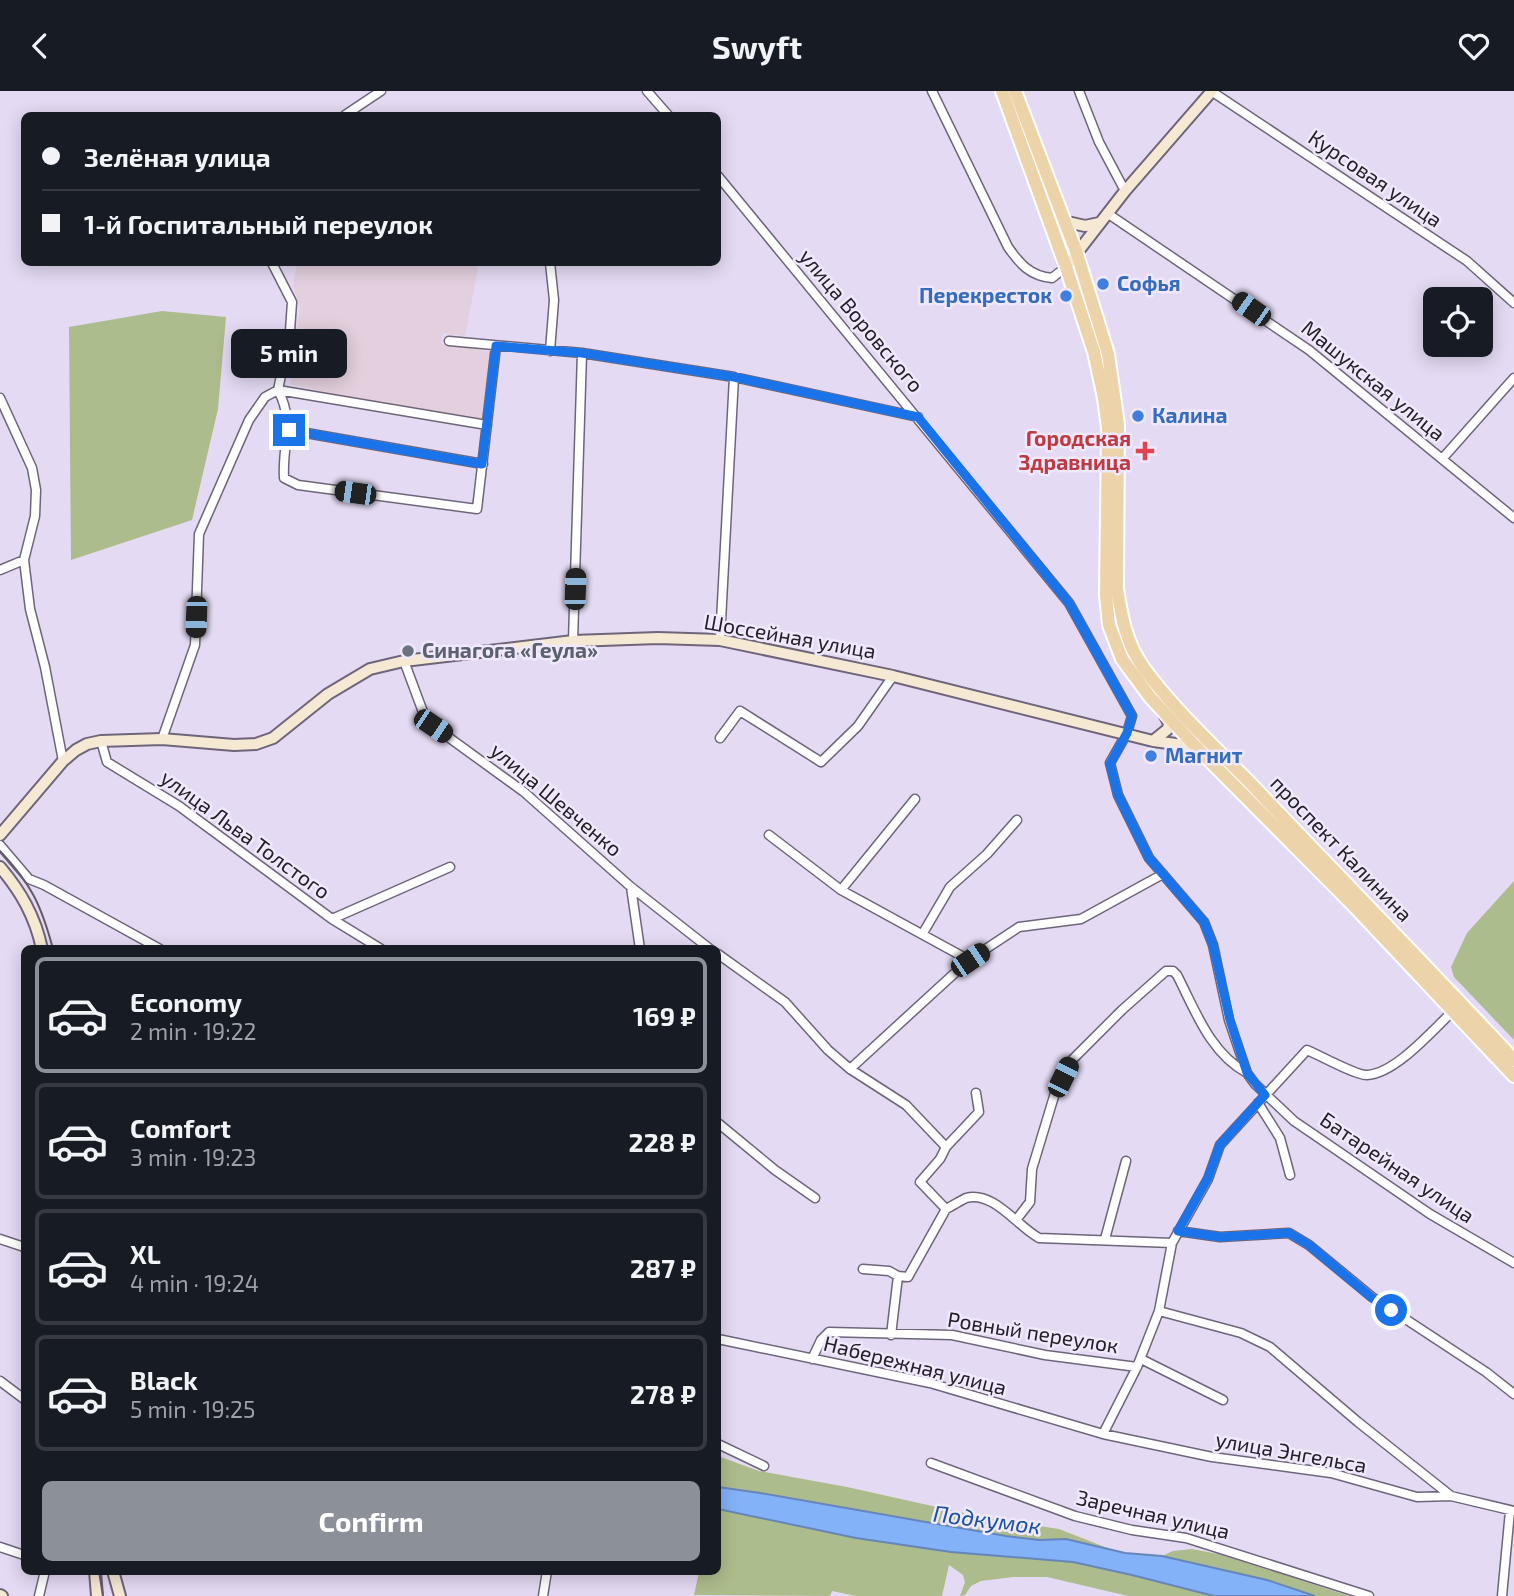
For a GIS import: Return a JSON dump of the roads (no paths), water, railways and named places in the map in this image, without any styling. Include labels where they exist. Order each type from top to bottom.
[{"type":"main road","name":"проспект Калинина","points":[[1002,91],[1094,352],[1108,428],[1105,567],[1110,625],[1122,659],[1163,711],[1203,744],[1410,947],[1514,1061]]},
{"type":"main road","name":"проспект Калинина","points":[[1015,91],[1077,254],[1108,354],[1118,423],[1117,588],[1125,631],[1143,667],[1203,744],[1514,1076]]},
{"type":"main road","points":[[1066,267],[1125,191],[1212,91]]},
{"type":"main road","points":[[1063,221],[1085,226],[1099,223]]},
{"type":"main road","name":"Шоссейная улица","points":[[0,835],[63,761],[76,750],[101,741],[162,740],[256,744],[272,738],[327,694],[370,669],[404,661],[573,641],[658,638],[720,640],[893,675],[1153,741],[1203,744]]},
{"type":"main road","points":[[1153,741],[1168,729],[1169,723],[1163,711]]},
{"type":"main road","points":[[0,867],[30,909],[42,945]]},
{"type":"main road","points":[[94,1575],[97,1596]]},
{"type":"main road","points":[[114,1575],[120,1596]]},
{"type":"street","points":[[350,112],[381,91]]},
{"type":"street","points":[[647,91],[665,112]]},
{"type":"street","points":[[932,91],[1008,247],[1020,263],[1037,277],[1052,278],[1066,267]]},
{"type":"street","points":[[1079,91],[1099,142],[1125,191]]},
{"type":"street","name":"Курсовая улица","points":[[1212,91],[1467,261],[1514,303]]},
{"type":"street","name":"улица Воровского","points":[[721,180],[1069,603],[1132,716],[1127,733]]},
{"type":"street","name":"Машукская улица","points":[[1107,213],[1309,350],[1514,519]]},
{"type":"street","points":[[274,266],[292,302],[290,331],[278,390],[286,404],[289,430],[283,461],[284,478],[298,485],[477,509],[496,346]]},
{"type":"street","points":[[550,266],[554,300],[550,351]]},
{"type":"street","points":[[449,341],[582,353],[734,377],[918,417]]},
{"type":"street","points":[[573,641],[582,353]]},
{"type":"street","points":[[720,640],[734,377]]},
{"type":"street","points":[[1442,459],[1514,378]]},
{"type":"street","points":[[162,740],[195,645],[199,534],[249,420],[265,397],[278,390],[487,425]]},
{"type":"street","points":[[0,398],[32,468],[36,490],[35,516],[24,560],[30,609],[45,667],[63,761]]},
{"type":"street","points":[[289,430],[482,464]]},
{"type":"street","points":[[0,570],[24,560]]},
{"type":"street","name":"улица Шевченко","points":[[404,661],[423,712],[433,726],[524,792],[631,887],[705,945]]},
{"type":"street","points":[[720,737],[740,711],[821,762],[859,726],[893,675]]},
{"type":"street","points":[[1127,733],[1110,764],[1123,806],[1149,858],[1204,922],[1213,945],[1230,1020],[1247,1073],[1265,1095]]},
{"type":"street","name":"улица Льва Толстого","points":[[101,741],[107,762],[179,806],[332,919],[374,945]]},
{"type":"street","points":[[841,890],[915,799]]},
{"type":"street","points":[[923,933],[950,887],[987,854],[1017,820]]},
{"type":"street","points":[[768,835],[841,890],[970,960]]},
{"type":"street","points":[[0,845],[29,879],[153,945]]},
{"type":"street","points":[[332,919],[450,867]]},
{"type":"street","points":[[850,1069],[970,960],[1019,927],[1081,919],[1163,874]]},
{"type":"street","points":[[631,887],[639,945]]},
{"type":"street","points":[[721,956],[785,1002],[850,1069],[906,1105],[946,1147]]},
{"type":"street","points":[[1016,1220],[1030,1202],[1032,1169],[1055,1093],[1070,1061],[1166,971],[1172,971],[1217,1049],[1234,1066],[1247,1073]]},
{"type":"street","points":[[1103,1433],[1139,1363],[1159,1311],[1172,1243],[1208,1178],[1220,1145],[1307,1050],[1365,1076],[1382,1071],[1408,1054],[1453,1011]]},
{"type":"street","points":[[946,1209],[920,1182],[940,1159],[946,1147],[979,1112],[976,1093]]},
{"type":"street","name":"Батарейная улица","points":[[1265,1095],[1294,1121],[1430,1214],[1514,1263]]},
{"type":"street","points":[[1258,1103],[1280,1138],[1290,1175]]},
{"type":"street","points":[[721,1125],[775,1170],[815,1198]]},
{"type":"street","points":[[1105,1239],[1126,1161]]},
{"type":"street","points":[[863,1269],[889,1271],[908,1277],[946,1209],[968,1198],[983,1199],[1006,1210],[1039,1238],[1172,1243]]},
{"type":"street","points":[[1178,1231],[1220,1237],[1289,1233],[1309,1245],[1371,1297],[1486,1372],[1514,1394]]},
{"type":"street","points":[[0,1239],[21,1247]]},
{"type":"street","points":[[891,1335],[898,1276]]},
{"type":"street","points":[[1159,1311],[1241,1333],[1270,1347],[1451,1496]]},
{"type":"street","name":"Ровный переулок","points":[[812,1359],[821,1340],[829,1332],[952,1335],[1045,1355],[1139,1363],[1223,1400]]},
{"type":"street","name":"Набережная улица","points":[[721,1340],[930,1383],[1103,1433]]},
{"type":"street","points":[[0,1381],[21,1397]]},
{"type":"street","name":"улица Энгельса","points":[[1103,1433],[1212,1457],[1331,1473],[1417,1497],[1451,1496],[1512,1511]]},
{"type":"street","points":[[721,1445],[764,1466]]},
{"type":"street","name":"Заречная улица","points":[[931,1463],[1075,1516],[1132,1530],[1186,1538],[1369,1596]]},
{"type":"street","points":[[1502,1596],[1512,1511]]},
{"type":"street","points":[[0,1547],[21,1554]]},
{"type":"street","points":[[39,1596],[44,1575]]},
{"type":"street","points":[[542,1596],[546,1575]]},
{"type":"water","name":"Подкумок","points":[[721,1487],[1006,1536],[1039,1540],[1066,1539],[1125,1553],[1162,1556],[1267,1580],[1315,1596],[1214,1596],[1073,1562],[951,1552],[856,1538],[721,1510]]},
{"type":"tram line","points":[[0,851],[34,895],[52,945]]},
{"type":"tram line","points":[[100,1575],[103,1596]]},
{"type":"place","name":"Софья","points":[[1103,284]]},
{"type":"place","name":"Перекресток","points":[[1066,296]]},
{"type":"place","name":"Калина","points":[[1138,416]]},
{"type":"place","name":"Городская Здравница","points":[[1145,451]]},
{"type":"place","name":"Синагога «Геула»","points":[[408,651]]},
{"type":"place","name":"Магнит","points":[[1151,756]]}]
